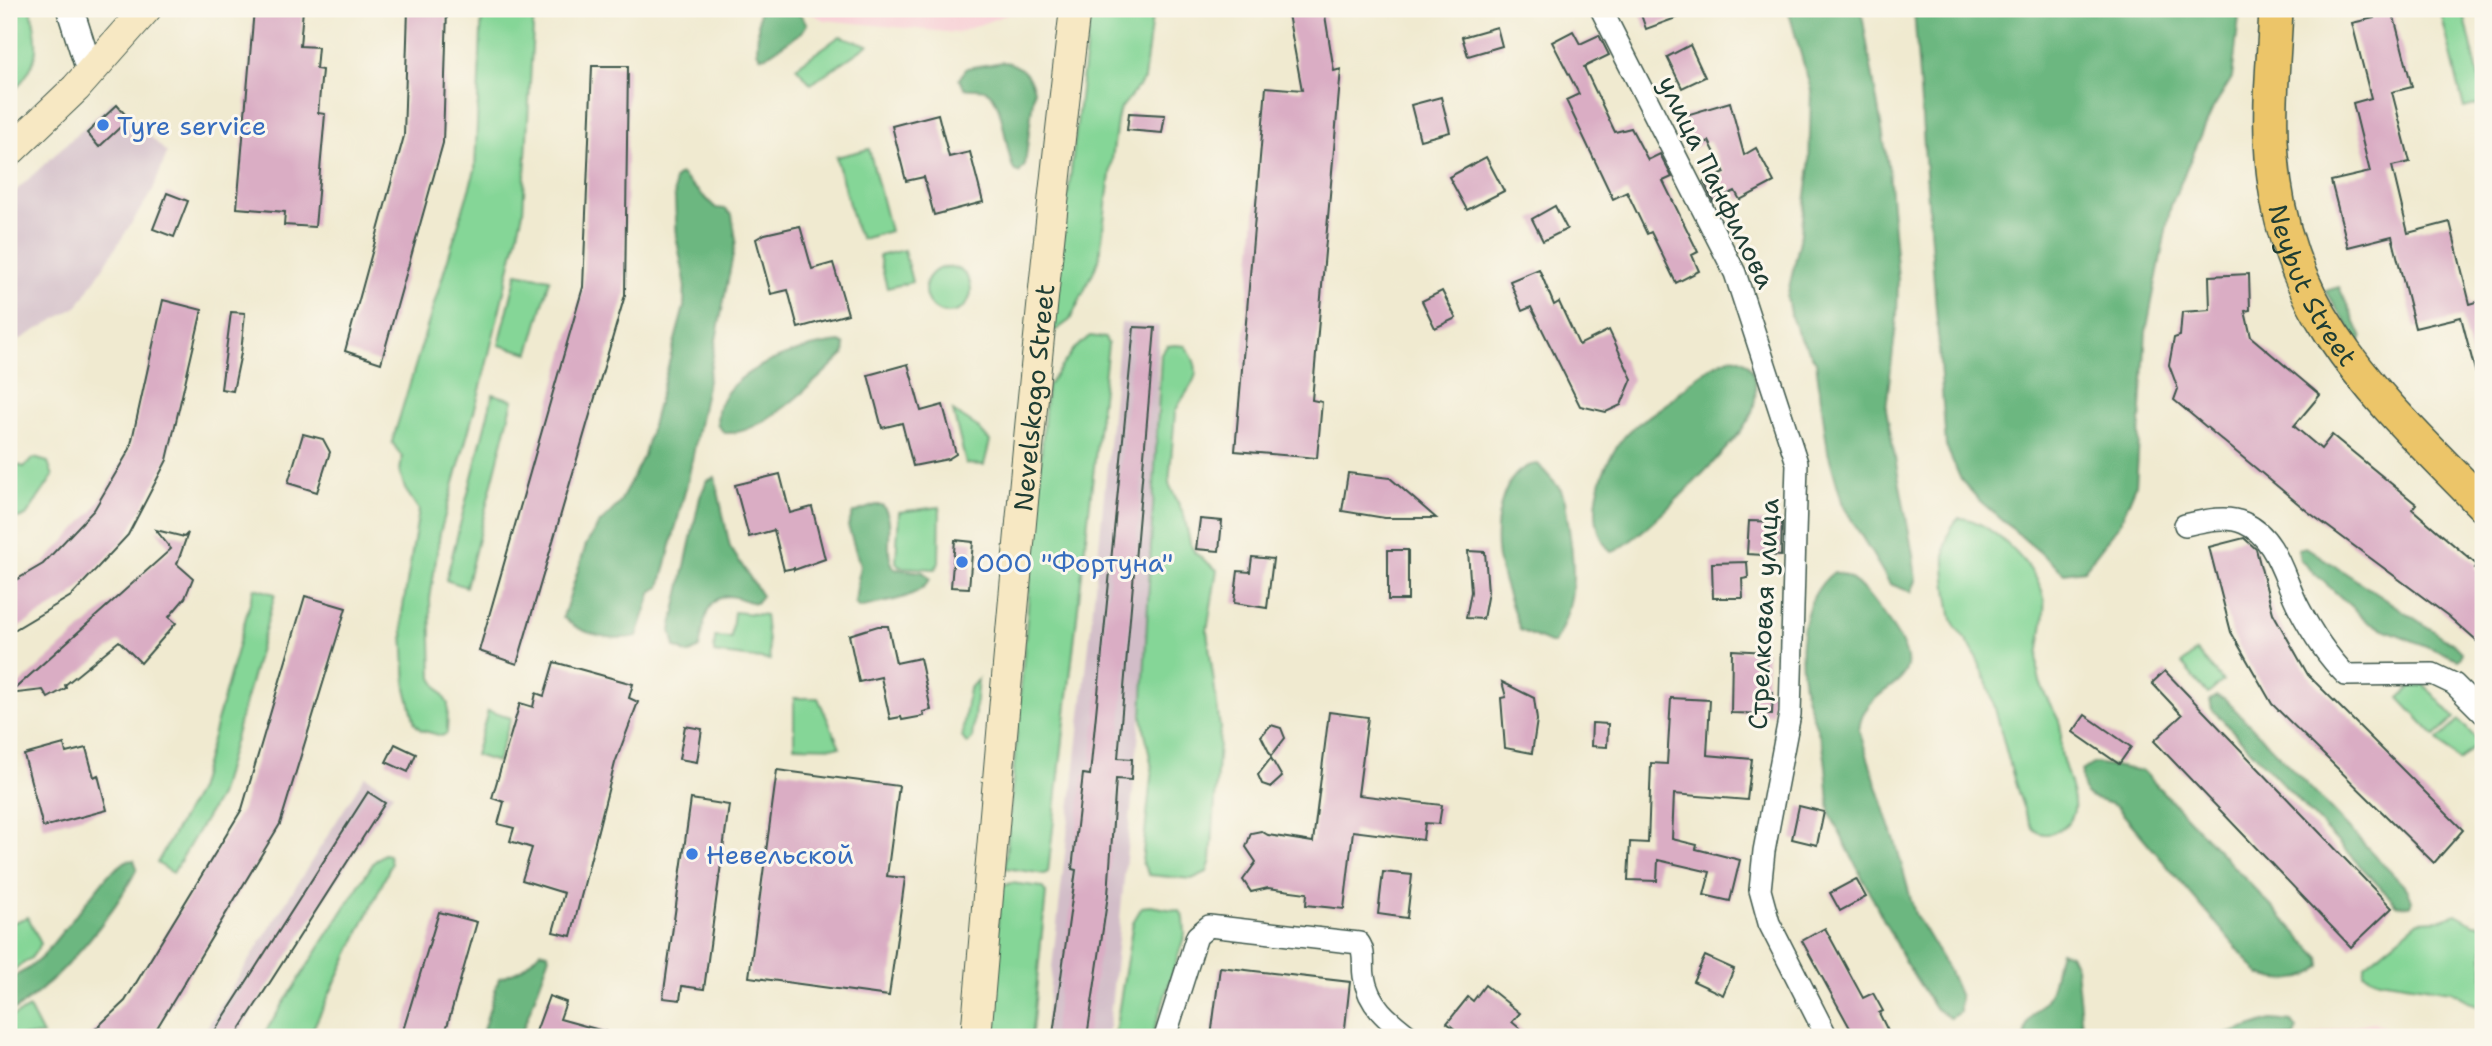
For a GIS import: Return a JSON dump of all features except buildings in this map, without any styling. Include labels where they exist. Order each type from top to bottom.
[{"type":"main road","points":[[9,152],[90,72],[146,9]]},
{"type":"main road","name":"Nevelskogo Street","points":[[976,1037],[1024,486],[1050,217],[1075,9]]},
{"type":"main road","name":"Neybut Street","points":[[2276,9],[2272,156],[2280,218],[2296,270],[2323,323],[2357,370],[2483,505]]},
{"type":"street","points":[[70,9],[90,72]]},
{"type":"street","name":"улица Панфилова","points":[[1601,9],[1735,273],[1797,463]]},
{"type":"street","name":"Стрелковая улица","points":[[1797,463],[1790,713],[1763,851],[1760,890],[1769,923],[1827,1037]]},
{"type":"street","points":[[2185,525],[2232,519],[2251,527],[2266,538],[2326,655],[2346,675],[2433,674],[2454,684],[2483,713]]},
{"type":"street","points":[[1165,1037],[1197,936],[1209,926],[1359,943],[1363,949],[1364,975],[1371,998],[1383,1017],[1410,1037]]},
{"type":"shaded area","points":[[802,9],[1022,9],[957,33],[824,20]]},
{"type":"shaded area","points":[[114,100],[167,153],[153,190],[78,306],[9,346],[9,197]]},
{"type":"shaded area","points":[[1121,323],[1159,326],[1150,624],[1108,1037],[1044,1037],[1091,627]]},
{"type":"shaded area","points":[[365,776],[393,793],[236,1037],[201,1037]]},
{"type":"shaded area","points":[[2372,1022],[2409,1037],[2307,1037],[2323,1032]]},
{"type":"green space","points":[[9,9],[31,9],[36,47],[27,75],[9,96]]},
{"type":"green space","points":[[482,9],[534,9],[523,212],[482,383],[440,533],[430,599],[432,678],[448,704],[447,733],[442,736],[421,730],[415,724],[406,688],[402,613],[419,510],[405,489],[400,472],[402,457],[392,442],[475,170]]},
{"type":"green space","points":[[759,9],[796,9],[807,24],[802,32],[766,56],[760,57],[757,51]]},
{"type":"green space","points":[[1091,9],[1153,9],[1144,79],[1119,111],[1099,260],[1070,320],[1055,331],[1052,325]]},
{"type":"green space","points":[[1788,9],[1861,9],[1889,170],[1898,280],[1897,317],[1886,409],[1913,555],[1916,581],[1911,592],[1890,584],[1843,505],[1828,452],[1816,362],[1798,334],[1790,314],[1787,297],[1800,240],[1809,174],[1811,90]]},
{"type":"green space","points":[[1914,9],[2240,9],[2232,78],[2213,108],[2171,205],[2146,332],[2136,485],[2119,525],[2084,570],[2064,573],[1980,501],[1961,480],[1946,446]]},
{"type":"green space","points":[[2463,9],[2483,95],[2483,103],[2464,108],[2441,13]]},
{"type":"green space","points":[[840,36],[868,45],[811,84],[796,67]]},
{"type":"green space","points":[[1003,62],[1023,71],[1034,90],[1025,165],[1019,173],[1014,170],[1011,162],[1001,115],[993,96],[984,90],[965,88],[959,79],[967,68]]},
{"type":"green space","points":[[869,149],[890,231],[862,239],[856,230],[836,157]]},
{"type":"green space","points":[[680,174],[716,208],[725,209],[732,215],[736,240],[688,480],[660,587],[652,591],[637,636],[608,637],[578,628],[563,617],[586,545],[598,525],[619,504],[644,455],[684,307],[685,281],[677,241],[674,180]]},
{"type":"green space","points":[[904,250],[912,282],[887,288],[879,256]]},
{"type":"green space","points":[[948,267],[964,274],[971,290],[964,306],[948,313],[932,306],[925,290],[932,274]]},
{"type":"green space","points":[[517,273],[550,279],[529,353],[499,345]]},
{"type":"green space","points":[[2339,287],[2362,338],[2360,344],[2325,291]]},
{"type":"green space","points":[[1090,336],[1105,338],[1108,344],[1048,872],[1044,874],[1005,868],[1047,387],[1074,349]]},
{"type":"green space","points":[[840,342],[845,345],[844,354],[805,391],[772,416],[740,431],[725,433],[718,426],[719,408],[727,392],[742,378],[782,356]]},
{"type":"green space","points":[[1167,346],[1185,346],[1196,367],[1196,375],[1175,413],[1169,484],[1184,515],[1195,553],[1217,570],[1207,631],[1220,728],[1211,860],[1207,872],[1192,879],[1149,875],[1142,862],[1152,768],[1142,717],[1161,354]]},
{"type":"green space","points":[[1732,357],[1747,363],[1754,377],[1755,398],[1749,419],[1726,448],[1683,493],[1639,534],[1611,552],[1597,525],[1596,509],[1602,478],[1615,449],[1634,427],[1665,405],[1699,375]]},
{"type":"green space","points":[[493,394],[513,400],[466,587],[446,580]]},
{"type":"green space","points":[[953,411],[976,426],[990,441],[984,465],[966,464]]},
{"type":"green space","points":[[34,458],[48,462],[53,476],[26,516],[12,519],[9,517],[9,462],[24,467]]},
{"type":"green space","points":[[1538,464],[1561,490],[1565,501],[1572,556],[1569,607],[1554,643],[1520,630],[1503,580],[1497,550],[1498,519],[1507,488],[1514,476],[1525,468]]},
{"type":"green space","points":[[715,477],[730,547],[762,596],[756,603],[728,596],[714,602],[706,616],[699,648],[688,654],[675,647],[671,630],[700,497],[707,481]]},
{"type":"green space","points":[[882,505],[887,512],[889,554],[895,569],[923,572],[930,579],[925,586],[908,596],[859,608],[855,603],[860,565],[848,526],[853,513]]},
{"type":"green space","points":[[940,507],[939,563],[935,569],[900,567],[896,562],[899,512]]},
{"type":"green space","points":[[1959,518],[1984,526],[2010,547],[2033,574],[2044,598],[2038,658],[2039,677],[2060,725],[2061,752],[2074,807],[2072,817],[2066,825],[2053,833],[2040,833],[2030,822],[2018,791],[1984,674],[1974,653],[1952,620],[1945,551],[1947,538]]},
{"type":"green space","points":[[2306,547],[2455,645],[2462,652],[2461,657],[2458,659],[2369,623],[2300,560],[2298,549]]},
{"type":"green space","points":[[1834,572],[1856,582],[1867,593],[1900,640],[1907,658],[1905,671],[1898,681],[1874,699],[1864,712],[1859,730],[1915,914],[1948,969],[1960,997],[1960,1012],[1950,1018],[1936,1009],[1905,962],[1831,816],[1824,752],[1803,680],[1802,646],[1807,612],[1822,583]]},
{"type":"green space","points":[[254,588],[275,594],[219,796],[173,873],[157,863],[198,790]]},
{"type":"green space","points":[[734,612],[765,615],[770,660],[714,653],[715,637],[731,638]]},
{"type":"green space","points":[[2196,651],[2223,681],[2208,694],[2182,664]]},
{"type":"green space","points":[[978,679],[972,739],[967,744],[962,737],[969,689]]},
{"type":"green space","points":[[2419,679],[2455,718],[2435,736],[2399,698]]},
{"type":"green space","points":[[2216,696],[2225,699],[2408,890],[2412,900],[2410,906],[2397,905],[2212,709],[2210,700]]},
{"type":"green space","points":[[794,698],[818,698],[840,747],[794,746]]},
{"type":"green space","points":[[488,711],[511,718],[497,762],[475,755]]},
{"type":"green space","points":[[2459,720],[2479,742],[2459,761],[2438,740]]},
{"type":"green space","points":[[2094,763],[2143,771],[2320,958],[2321,966],[2301,978],[2275,979],[2259,974],[2118,808],[2088,796],[2084,791],[2082,771]]},
{"type":"green space","points":[[384,854],[389,855],[391,864],[309,1037],[262,1037],[374,862]]},
{"type":"green space","points":[[134,860],[137,868],[127,886],[81,949],[44,987],[9,1013],[9,979],[28,969],[42,957],[108,875],[126,861]]},
{"type":"green space","points":[[1011,883],[1042,887],[1046,893],[1032,1031],[1029,1037],[987,1037],[1001,887]]},
{"type":"green space","points":[[1142,907],[1180,911],[1184,918],[1185,934],[1152,1037],[1111,1037],[1115,1032],[1133,922]]},
{"type":"green space","points":[[2456,914],[2474,924],[2483,925],[2483,1009],[2451,991],[2379,980],[2363,973],[2365,965],[2419,921],[2438,920]]},
{"type":"green space","points":[[28,917],[41,944],[31,958],[9,973],[9,924]]},
{"type":"green space","points":[[540,951],[548,953],[549,959],[520,1037],[481,1037],[499,978],[522,968]]},
{"type":"green space","points":[[2060,951],[2070,954],[2076,967],[2083,1037],[2025,1037],[2027,1024],[2049,995]]},
{"type":"green space","points":[[29,1008],[43,1035],[9,1037],[9,1018]]},
{"type":"green space","points":[[2271,1020],[2292,1022],[2297,1029],[2295,1037],[2219,1037]]},
{"type":"place","name":"Tyre service","points":[[103,125]]},
{"type":"place","name":"ООО \"Фортуна\"","points":[[962,562]]},
{"type":"place","name":"Невельской","points":[[692,854]]}]
